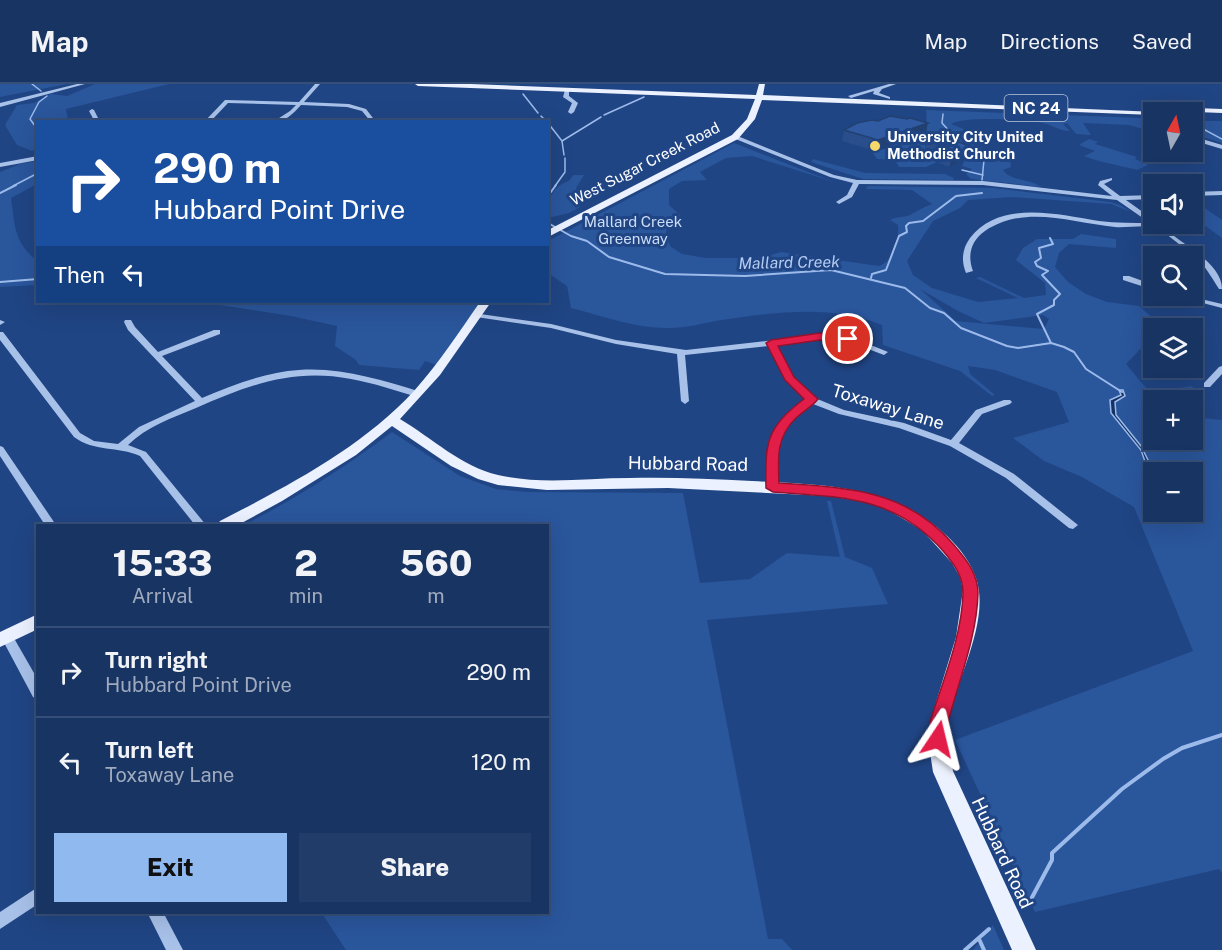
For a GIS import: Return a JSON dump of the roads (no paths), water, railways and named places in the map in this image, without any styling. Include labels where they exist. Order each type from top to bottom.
[{"type":"main road","name":"NC 24","points":[[418,84],[571,87],[1143,114]]},
{"type":"main road","name":"NC 24","points":[[533,84],[571,87]]},
{"type":"main road","name":"West Sugar Creek Road","points":[[549,233],[735,137],[752,120],[762,84]]},
{"type":"main road","name":"NC 24","points":[[760,95],[850,96],[1222,111]]},
{"type":"main road","points":[[1203,115],[1222,116]]},
{"type":"main road","points":[[227,524],[321,472],[392,420],[418,394],[484,303]]},
{"type":"main road","name":"Hubbard Road","points":[[392,420],[468,469],[499,480],[535,483],[689,483],[849,493],[883,501],[918,518],[950,550],[967,573],[971,590],[968,620],[939,722],[938,739],[943,772],[1024,950]]},
{"type":"main road","points":[[3,639],[36,622]]},
{"type":"street","points":[[0,105],[83,84]]},
{"type":"street","points":[[278,120],[288,115],[318,84]]},
{"type":"street","points":[[301,103],[308,101],[324,84]]},
{"type":"street","points":[[850,96],[894,84]]},
{"type":"street","points":[[571,87],[566,97],[575,103],[574,112]]},
{"type":"street","points":[[880,89],[875,92],[876,94],[888,98]]},
{"type":"street","points":[[208,120],[227,101],[352,106],[364,110],[372,120]]},
{"type":"street","points":[[93,111],[97,120]]},
{"type":"street","points":[[735,137],[854,182],[990,184],[1119,199],[1143,197]]},
{"type":"street","points":[[1203,141],[1222,147]]},
{"type":"street","points":[[0,165],[36,158]]},
{"type":"street","points":[[1143,211],[1108,180],[1101,185],[1143,214]]},
{"type":"street","points":[[836,201],[850,196],[854,182]]},
{"type":"street","points":[[1203,194],[1222,193]]},
{"type":"street","points":[[969,271],[966,253],[974,237],[989,223],[1008,216],[1042,215],[1117,225],[1143,223]]},
{"type":"street","points":[[1170,234],[1203,261],[1222,287]]},
{"type":"street","points":[[1126,278],[1143,284]]},
{"type":"street","points":[[1203,302],[1222,306]]},
{"type":"street","points":[[476,315],[551,326],[616,342],[681,352],[699,352],[820,337],[837,338],[884,352]]},
{"type":"street","points":[[128,322],[131,328],[201,402]]},
{"type":"street","points":[[157,356],[217,332]]},
{"type":"street","points":[[0,334],[77,435],[93,443],[131,448],[143,454],[200,524]]},
{"type":"street","name":"Toxaway Lane","points":[[771,343],[789,378],[812,399],[842,412],[901,425],[953,444],[1010,476],[1072,525]]},
{"type":"street","points":[[681,352],[685,401]]},
{"type":"street","points":[[1207,385],[1222,369]]},
{"type":"street","points":[[120,447],[130,436],[143,428],[258,380],[304,372],[347,376],[418,394]]},
{"type":"street","points":[[773,488],[771,452],[778,432],[792,415],[812,399]]},
{"type":"street","points":[[953,444],[979,412],[1007,402]]},
{"type":"street","points":[[0,449],[50,524]]},
{"type":"street","points":[[3,639],[36,690]]},
{"type":"street","points":[[0,921],[36,895]]},
{"type":"street","points":[[156,914],[176,950]]},
{"type":"waterway","points":[[32,84],[41,91]]},
{"type":"waterway","points":[[523,94],[538,113]]},
{"type":"waterway","points":[[36,127],[30,119],[39,102],[47,96]]},
{"type":"waterway","points":[[604,115],[644,97]]},
{"type":"waterway","points":[[943,114],[942,123],[961,144]]},
{"type":"waterway","points":[[541,116],[545,120]]},
{"type":"waterway","points":[[562,141],[601,117]]},
{"type":"waterway","points":[[549,124],[562,141]]},
{"type":"waterway","points":[[1203,129],[1222,139]]},
{"type":"waterway","points":[[562,141],[564,155]]},
{"type":"waterway","points":[[967,146],[984,160],[983,175]]},
{"type":"waterway","points":[[565,158],[565,171]]},
{"type":"waterway","points":[[962,170],[983,175]]},
{"type":"waterway","points":[[555,186],[565,172]]},
{"type":"waterway","points":[[13,186],[36,174]]},
{"type":"waterway","points":[[982,180],[983,175]]},
{"type":"waterway","points":[[0,193],[16,185]]},
{"type":"waterway","points":[[549,195],[556,185]]},
{"type":"waterway","points":[[871,278],[872,274],[886,270],[899,236],[907,232],[906,226],[909,223],[923,221],[956,196],[982,193]]},
{"type":"waterway","name":"Mallard Creek","points":[[549,224],[571,236],[587,241],[609,257],[665,274],[745,276],[831,270],[905,288],[930,308],[944,313],[961,328],[1007,346],[1018,348],[1051,343]]},
{"type":"waterway","points":[[1050,238],[1053,244],[1039,248],[1041,258],[1035,262],[1037,266],[1048,271],[1042,275],[1060,294],[1054,300],[1054,305],[1037,314],[1051,343]]},
{"type":"waterway","name":"Mallard Creek","points":[[0,282],[36,279]]},
{"type":"waterway","name":"Mallard Creek","points":[[1051,343],[1074,352],[1086,369],[1122,392]]},
{"type":"waterway","points":[[1029,903],[1052,860],[1052,853],[1122,789],[1182,748],[1222,735]]},
{"type":"waterway","points":[[965,950],[989,929]]},
{"type":"waterway","points":[[979,939],[984,950]]},
{"type":"place","name":"University City United Methodist Church","points":[[875,146]]},
{"type":"park label","name":"Mallard Creek Greenway","points":[[633,230]]}]
